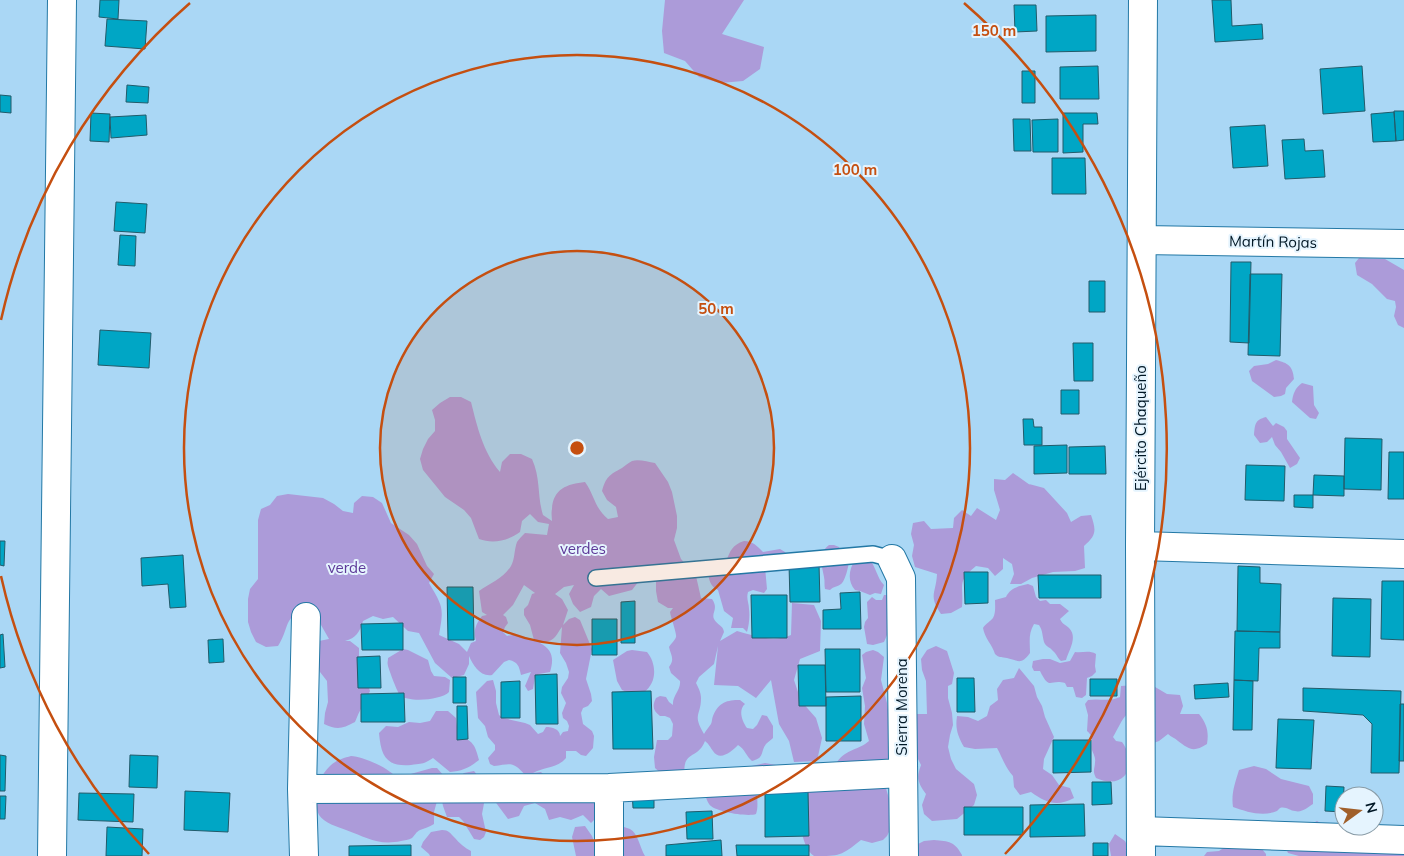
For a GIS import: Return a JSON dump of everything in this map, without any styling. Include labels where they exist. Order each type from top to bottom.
[{"type":"street","points":[[52,856],[62,0]]},
{"type":"street","name":"Ejército Chaqueño","points":[[1141,843],[1140,546],[1143,0]]},
{"type":"street","name":"Martín Rojas","points":[[1142,240],[1404,244]]},
{"type":"street","points":[[1140,546],[1404,554]]},
{"type":"street","name":"Sierra Morena","points":[[892,560],[901,578],[904,856]]},
{"type":"street","points":[[304,856],[302,789],[306,617]]},
{"type":"street","points":[[302,789],[609,788],[902,773]]},
{"type":"street","points":[[609,788],[609,856]]},
{"type":"street","points":[[1141,843],[1404,840]]},
{"type":"lane","points":[[596,578],[873,554],[892,560]]},
{"type":"green space","points":[[665,0],[744,0],[722,34],[764,47],[760,69],[743,81],[720,83],[699,77],[685,61],[664,53],[662,31]]},
{"type":"green space","points":[[1359,258],[1385,259],[1404,270],[1404,328],[1398,325],[1394,316],[1395,301],[1387,299],[1372,284],[1357,275],[1355,263]]},
{"type":"green space","points":[[1276,360],[1284,362],[1289,366],[1294,379],[1286,388],[1285,394],[1274,397],[1252,381],[1249,371],[1254,366],[1268,364]]},
{"type":"green space","points":[[1302,383],[1313,386],[1314,405],[1319,413],[1316,419],[1310,418],[1292,402],[1295,391]]},
{"type":"green space","points":[[450,397],[461,397],[471,402],[485,447],[500,472],[502,462],[510,454],[521,454],[532,459],[537,474],[543,515],[552,521],[553,502],[558,492],[572,484],[585,482],[603,515],[608,519],[618,517],[616,507],[607,500],[602,491],[607,479],[632,461],[641,460],[655,463],[668,482],[672,492],[677,516],[674,540],[681,559],[696,576],[701,598],[712,599],[714,602],[714,619],[724,632],[720,641],[737,631],[771,639],[791,635],[792,603],[814,605],[821,621],[820,651],[800,659],[794,680],[801,701],[816,718],[822,738],[817,761],[794,762],[789,741],[779,724],[771,680],[756,698],[738,686],[714,685],[718,646],[714,664],[699,677],[696,683],[701,698],[698,722],[704,734],[711,724],[715,711],[721,705],[727,701],[740,700],[745,704],[742,709],[742,716],[747,728],[753,729],[762,715],[767,716],[773,726],[773,738],[766,744],[761,756],[756,760],[752,761],[738,745],[733,750],[719,756],[705,741],[702,747],[685,763],[685,777],[664,776],[655,768],[654,757],[657,740],[668,740],[672,736],[673,724],[670,718],[660,716],[656,712],[654,703],[656,698],[660,696],[666,697],[673,705],[680,681],[671,673],[669,667],[672,660],[669,647],[676,637],[670,612],[673,608],[668,608],[658,602],[656,580],[647,574],[632,590],[609,596],[601,589],[594,596],[591,607],[580,612],[573,604],[569,594],[574,585],[564,587],[555,594],[562,599],[568,610],[563,625],[569,619],[575,617],[580,620],[592,649],[586,679],[592,701],[583,708],[581,713],[583,724],[592,731],[594,736],[593,748],[586,756],[576,751],[566,751],[566,758],[563,761],[555,766],[533,773],[541,772],[549,780],[599,787],[598,816],[591,823],[583,815],[571,820],[560,817],[549,820],[545,809],[535,803],[524,806],[519,816],[508,819],[488,792],[525,775],[511,764],[494,766],[490,764],[488,758],[495,750],[495,745],[488,737],[485,726],[478,718],[476,692],[487,681],[493,680],[499,715],[503,718],[530,725],[538,734],[543,732],[546,727],[557,730],[560,736],[563,732],[568,731],[569,726],[562,713],[566,703],[561,693],[562,687],[568,678],[569,672],[560,653],[562,627],[554,638],[540,643],[550,652],[552,659],[550,672],[539,674],[535,677],[533,689],[528,691],[525,686],[531,672],[521,675],[518,665],[509,660],[504,662],[492,675],[488,675],[477,670],[469,656],[469,664],[464,675],[452,678],[435,663],[419,633],[408,631],[393,617],[383,619],[373,616],[363,621],[355,636],[345,641],[350,641],[359,648],[359,659],[370,691],[355,722],[340,728],[324,724],[328,702],[327,681],[320,672],[314,652],[319,641],[329,639],[313,611],[302,608],[292,617],[278,646],[266,647],[256,642],[248,622],[250,589],[258,579],[258,520],[261,509],[270,505],[277,496],[288,494],[323,498],[343,511],[353,513],[354,503],[362,496],[373,497],[382,503],[391,523],[409,535],[417,544],[427,566],[434,574],[429,583],[440,603],[442,613],[439,635],[459,644],[467,652],[471,643],[476,641],[475,630],[478,622],[482,616],[487,615],[482,612],[479,591],[500,578],[508,570],[512,563],[517,542],[525,533],[547,535],[549,524],[538,522],[530,514],[522,521],[520,532],[510,538],[500,541],[484,541],[479,539],[471,518],[464,510],[445,497],[423,470],[420,459],[423,449],[435,431],[435,420],[432,410]],"holes":[[[524,585],[535,593],[532,594],[528,605],[524,609],[524,615],[530,625],[534,640],[517,635],[507,636],[503,632],[508,623],[503,615],[513,605]]]},
{"type":"green space","points":[[1266,417],[1273,426],[1276,423],[1284,427],[1287,431],[1287,439],[1300,458],[1297,464],[1290,468],[1272,437],[1267,442],[1260,443],[1254,435],[1256,423]]},
{"type":"green space","points":[[1013,473],[1030,485],[1044,488],[1067,513],[1071,522],[1081,516],[1091,515],[1094,532],[1091,539],[1084,546],[1085,568],[1075,571],[1053,572],[1032,578],[1021,584],[1010,584],[1014,574],[1012,564],[1003,558],[1003,569],[995,576],[988,568],[976,566],[963,580],[962,607],[951,613],[941,614],[934,598],[937,574],[915,567],[912,556],[914,545],[911,534],[913,523],[924,521],[931,529],[953,528],[954,518],[962,510],[971,516],[977,508],[996,520],[1000,510],[994,490],[994,479],[1005,480]]},
{"type":"green space","points":[[744,541],[752,543],[763,552],[780,549],[785,552],[790,562],[765,567],[767,589],[764,593],[753,590],[748,592],[749,623],[747,632],[743,628],[731,628],[733,618],[724,611],[718,590],[710,582],[708,572],[726,562],[732,549]]},
{"type":"green space","points":[[829,545],[839,547],[844,557],[849,560],[842,583],[830,590],[825,589],[821,560],[825,548]]},
{"type":"green space","points":[[855,560],[870,560],[884,585],[881,594],[875,593],[870,595],[855,590],[851,583],[850,575],[851,567]]},
{"type":"green space","points":[[1028,584],[1033,586],[1036,597],[1040,601],[1046,600],[1050,604],[1060,604],[1069,611],[1060,619],[1073,635],[1066,660],[1061,661],[1046,645],[1039,625],[1034,624],[1030,638],[1030,653],[1022,661],[996,655],[985,635],[983,628],[994,616],[995,600],[1006,597],[1015,588]]},
{"type":"green space","points":[[884,595],[889,595],[890,619],[887,636],[884,642],[873,645],[867,644],[864,627],[868,618],[867,602],[872,597],[876,600],[882,600]]},
{"type":"green space","points":[[936,646],[947,651],[954,673],[952,684],[948,686],[948,698],[953,725],[948,747],[951,759],[956,769],[974,784],[977,795],[974,805],[957,819],[932,821],[924,814],[922,805],[926,794],[918,777],[921,765],[911,745],[916,714],[927,714],[926,681],[921,659],[927,650]]},
{"type":"green space","points":[[403,649],[428,660],[434,676],[445,677],[450,680],[449,692],[433,699],[417,700],[400,695],[388,666],[388,658]]},
{"type":"green space","points":[[632,650],[647,652],[653,662],[653,679],[644,692],[627,692],[622,690],[617,681],[613,660]]},
{"type":"green space","points":[[873,650],[884,657],[881,680],[887,703],[892,738],[890,756],[887,760],[865,764],[859,761],[852,761],[885,785],[890,802],[892,826],[883,840],[872,843],[861,840],[840,854],[814,856],[807,848],[801,828],[808,801],[803,792],[844,755],[869,741],[864,724],[865,706],[862,688],[866,678],[862,655]]},
{"type":"green space","points":[[1075,652],[1096,654],[1096,672],[1087,678],[1086,695],[1082,698],[1076,697],[1073,687],[1067,687],[1065,683],[1048,683],[1040,671],[1034,671],[1032,667],[1033,661],[1043,659],[1050,659],[1060,663],[1070,661]]},
{"type":"green space","points":[[1019,668],[1034,686],[1054,737],[1044,759],[1043,769],[1052,775],[1059,785],[1070,788],[1074,798],[1068,801],[1057,803],[1047,801],[1031,792],[1020,795],[1014,787],[1013,776],[997,748],[975,749],[964,747],[959,736],[956,725],[957,716],[968,717],[978,721],[987,716],[990,706],[998,700],[997,689],[1003,680],[1014,678]]},
{"type":"green space","points":[[1150,684],[1167,694],[1180,695],[1183,706],[1180,714],[1199,714],[1207,728],[1207,744],[1191,749],[1168,734],[1151,744],[1128,713],[1113,737],[1116,741],[1122,742],[1127,751],[1129,767],[1126,774],[1115,781],[1096,778],[1094,771],[1095,757],[1092,750],[1092,738],[1087,731],[1088,715],[1085,704],[1088,700],[1120,697],[1121,686]]},
{"type":"green space","points":[[436,711],[448,711],[456,718],[458,736],[467,739],[473,744],[479,760],[465,769],[450,772],[433,758],[427,762],[411,765],[390,762],[383,754],[379,733],[386,726],[398,727],[409,722],[420,723],[430,721]]},
{"type":"green space","points":[[351,756],[374,763],[400,777],[437,768],[444,776],[434,812],[434,824],[419,831],[411,839],[379,842],[324,820],[319,815],[316,802],[319,782],[332,764]]},
{"type":"green space","points":[[765,763],[782,766],[758,789],[756,814],[731,813],[712,807],[709,804],[702,781],[712,771],[722,768],[743,768]]},
{"type":"green space","points":[[1254,766],[1266,769],[1281,779],[1309,786],[1313,794],[1313,804],[1300,811],[1280,808],[1277,811],[1266,814],[1249,812],[1233,807],[1233,793],[1239,770]]},
{"type":"green space","points":[[474,771],[478,776],[485,798],[482,814],[486,832],[480,840],[474,839],[459,817],[447,817],[442,801],[460,776]]},
{"type":"green space","points":[[1317,821],[1327,827],[1334,828],[1334,836],[1384,836],[1384,831],[1404,833],[1404,856],[1299,856],[1288,853],[1284,844],[1307,826]]},
{"type":"green space","points":[[585,826],[592,836],[600,856],[576,856],[572,837],[575,827]]},
{"type":"green space","points":[[621,826],[633,831],[645,856],[616,856]]},
{"type":"green space","points":[[442,830],[449,832],[460,844],[471,851],[471,856],[430,856],[421,847],[423,842],[431,832]]},
{"type":"green space","points":[[1115,834],[1125,841],[1132,856],[1111,856],[1109,844]]},
{"type":"green space","points":[[934,840],[951,843],[957,847],[962,856],[911,856],[914,846],[924,841]]},
{"type":"green space","points":[[1225,847],[1262,849],[1266,856],[1204,856],[1207,852],[1219,851]]},
{"type":"building","points":[[100,0],[119,0],[118,19],[99,17]]},
{"type":"building","points":[[1212,0],[1231,0],[1232,26],[1262,24],[1263,39],[1215,42]]},
{"type":"building","points":[[1014,5],[1036,5],[1037,31],[1015,32]]},
{"type":"building","points":[[1096,15],[1096,51],[1046,52],[1046,16]]},
{"type":"building","points":[[107,19],[147,21],[145,49],[105,46]]},
{"type":"building","points":[[1098,66],[1099,99],[1060,99],[1060,67]]},
{"type":"building","points":[[1362,66],[1365,111],[1323,114],[1320,69]]},
{"type":"building","points":[[1022,71],[1035,71],[1035,103],[1022,103]]},
{"type":"building","points":[[127,85],[149,87],[148,103],[126,102]]},
{"type":"building","points":[[0,95],[11,96],[11,113],[0,112]]},
{"type":"building","points":[[1394,111],[1404,111],[1404,140],[1396,141]]},
{"type":"building","points":[[1394,112],[1396,141],[1373,142],[1371,114]]},
{"type":"building","points":[[91,113],[110,114],[109,142],[90,141]]},
{"type":"building","points":[[1063,113],[1097,113],[1098,124],[1083,124],[1083,152],[1063,153]]},
{"type":"building","points":[[146,115],[147,135],[111,138],[110,117]]},
{"type":"building","points":[[1013,119],[1030,119],[1031,151],[1014,151]]},
{"type":"building","points":[[1058,119],[1058,152],[1033,152],[1032,120]]},
{"type":"building","points":[[1265,125],[1268,166],[1233,168],[1230,127]]},
{"type":"building","points":[[1304,139],[1305,151],[1323,150],[1325,177],[1285,179],[1282,140]]},
{"type":"building","points":[[1052,158],[1085,158],[1086,194],[1052,194]]},
{"type":"building","points":[[116,202],[147,204],[145,233],[114,231]]},
{"type":"building","points":[[120,235],[136,236],[135,266],[118,265]]},
{"type":"building","points":[[1231,262],[1251,262],[1249,343],[1230,342]]},
{"type":"building","points":[[1250,274],[1282,274],[1280,356],[1248,355]]},
{"type":"building","points":[[1089,281],[1105,281],[1105,312],[1089,312]]},
{"type":"building","points":[[100,330],[151,333],[149,368],[98,365]]},
{"type":"building","points":[[1073,343],[1093,343],[1093,381],[1074,381]]},
{"type":"building","points":[[1061,390],[1079,390],[1079,414],[1061,414]]},
{"type":"building","points":[[1023,419],[1033,419],[1034,427],[1042,427],[1042,445],[1024,445]]},
{"type":"building","points":[[1345,438],[1382,439],[1381,490],[1344,489]]},
{"type":"building","points":[[1067,445],[1067,473],[1034,474],[1034,446]]},
{"type":"building","points":[[1105,446],[1106,474],[1069,474],[1069,447]]},
{"type":"building","points":[[1389,452],[1404,452],[1404,499],[1388,499]]},
{"type":"building","points":[[1246,465],[1285,466],[1284,501],[1245,500]]},
{"type":"building","points":[[1314,475],[1344,476],[1344,496],[1313,495]]},
{"type":"building","points":[[1294,495],[1313,495],[1313,508],[1294,507]]},
{"type":"building","points":[[0,541],[5,541],[4,566],[0,565]]},
{"type":"building","points":[[183,555],[186,607],[170,608],[168,584],[142,586],[141,558]]},
{"type":"building","points":[[789,564],[819,564],[820,602],[790,602]]},
{"type":"building","points":[[1238,566],[1260,567],[1260,583],[1281,584],[1280,632],[1237,631]]},
{"type":"building","points":[[964,572],[988,572],[988,603],[965,604]]},
{"type":"building","points":[[1038,575],[1101,575],[1101,598],[1039,598]]},
{"type":"building","points":[[1382,581],[1404,581],[1404,640],[1381,639]]},
{"type":"building","points":[[447,587],[473,587],[474,640],[448,640]]},
{"type":"building","points":[[860,592],[861,629],[823,629],[823,610],[841,609],[840,593]]},
{"type":"building","points":[[751,595],[787,595],[787,638],[752,638]]},
{"type":"building","points":[[1333,598],[1371,599],[1370,657],[1332,656]]},
{"type":"building","points":[[635,601],[635,643],[621,643],[621,602]]},
{"type":"building","points":[[592,619],[617,619],[617,655],[592,655]]},
{"type":"building","points":[[403,623],[403,650],[362,650],[361,624]]},
{"type":"building","points":[[1235,631],[1280,632],[1280,648],[1259,648],[1258,681],[1234,680]]},
{"type":"building","points":[[3,634],[5,667],[0,668],[0,635]]},
{"type":"building","points":[[223,639],[224,662],[209,663],[208,640]]},
{"type":"building","points":[[825,649],[860,649],[860,692],[826,692]]},
{"type":"building","points":[[380,656],[381,688],[358,688],[357,657]]},
{"type":"building","points":[[798,665],[825,665],[826,706],[799,706]]},
{"type":"building","points":[[557,674],[558,724],[536,724],[535,675]]},
{"type":"building","points":[[453,677],[466,677],[466,703],[453,703]]},
{"type":"building","points":[[957,678],[974,678],[975,712],[957,712]]},
{"type":"building","points":[[1090,679],[1117,679],[1117,696],[1090,696]]},
{"type":"building","points":[[1234,680],[1253,681],[1252,730],[1233,730]]},
{"type":"building","points":[[520,681],[520,718],[501,718],[501,682]]},
{"type":"building","points":[[1228,683],[1229,697],[1195,699],[1194,685]]},
{"type":"building","points":[[1303,688],[1401,691],[1399,773],[1371,773],[1372,724],[1363,715],[1303,711]]},
{"type":"building","points":[[651,691],[653,749],[613,749],[612,692]]},
{"type":"building","points":[[404,693],[405,722],[361,722],[361,694]]},
{"type":"building","points":[[861,696],[861,741],[826,741],[826,697]]},
{"type":"building","points":[[1400,704],[1404,704],[1404,761],[1399,761]]},
{"type":"building","points":[[457,706],[467,706],[468,739],[457,740]]},
{"type":"building","points":[[1278,719],[1314,720],[1311,769],[1276,768]]},
{"type":"building","points":[[1053,740],[1091,740],[1091,772],[1053,773]]},
{"type":"building","points":[[0,755],[6,756],[5,791],[0,791]]},
{"type":"building","points":[[130,755],[158,756],[157,788],[129,787]]},
{"type":"building","points":[[1092,782],[1111,782],[1112,804],[1092,805]]},
{"type":"building","points":[[1326,786],[1334,786],[1334,812],[1325,811]]},
{"type":"building","points":[[632,790],[654,790],[654,808],[633,808]]},
{"type":"building","points":[[185,791],[230,793],[228,832],[184,830]]},
{"type":"building","points":[[765,791],[808,791],[809,836],[765,837]]},
{"type":"building","points":[[79,793],[134,794],[133,822],[78,820]]},
{"type":"building","points":[[0,796],[6,796],[5,819],[0,819]]},
{"type":"building","points":[[1084,804],[1085,836],[1030,837],[1030,805]]},
{"type":"building","points":[[964,807],[1023,807],[1023,835],[964,835]]},
{"type":"building","points":[[712,811],[713,839],[687,839],[686,812]]},
{"type":"building","points":[[107,827],[143,829],[142,856],[106,856]]},
{"type":"building","points":[[721,840],[722,856],[666,856],[666,845]]},
{"type":"building","points":[[1093,843],[1108,843],[1108,856],[1093,856]]},
{"type":"building","points":[[411,845],[411,856],[349,856],[349,846]]},
{"type":"building","points":[[736,845],[809,845],[809,856],[737,856]]},
{"type":"park label","name":"verdes","points":[[583,549]]},
{"type":"park label","name":"verde","points":[[347,568]]}]
